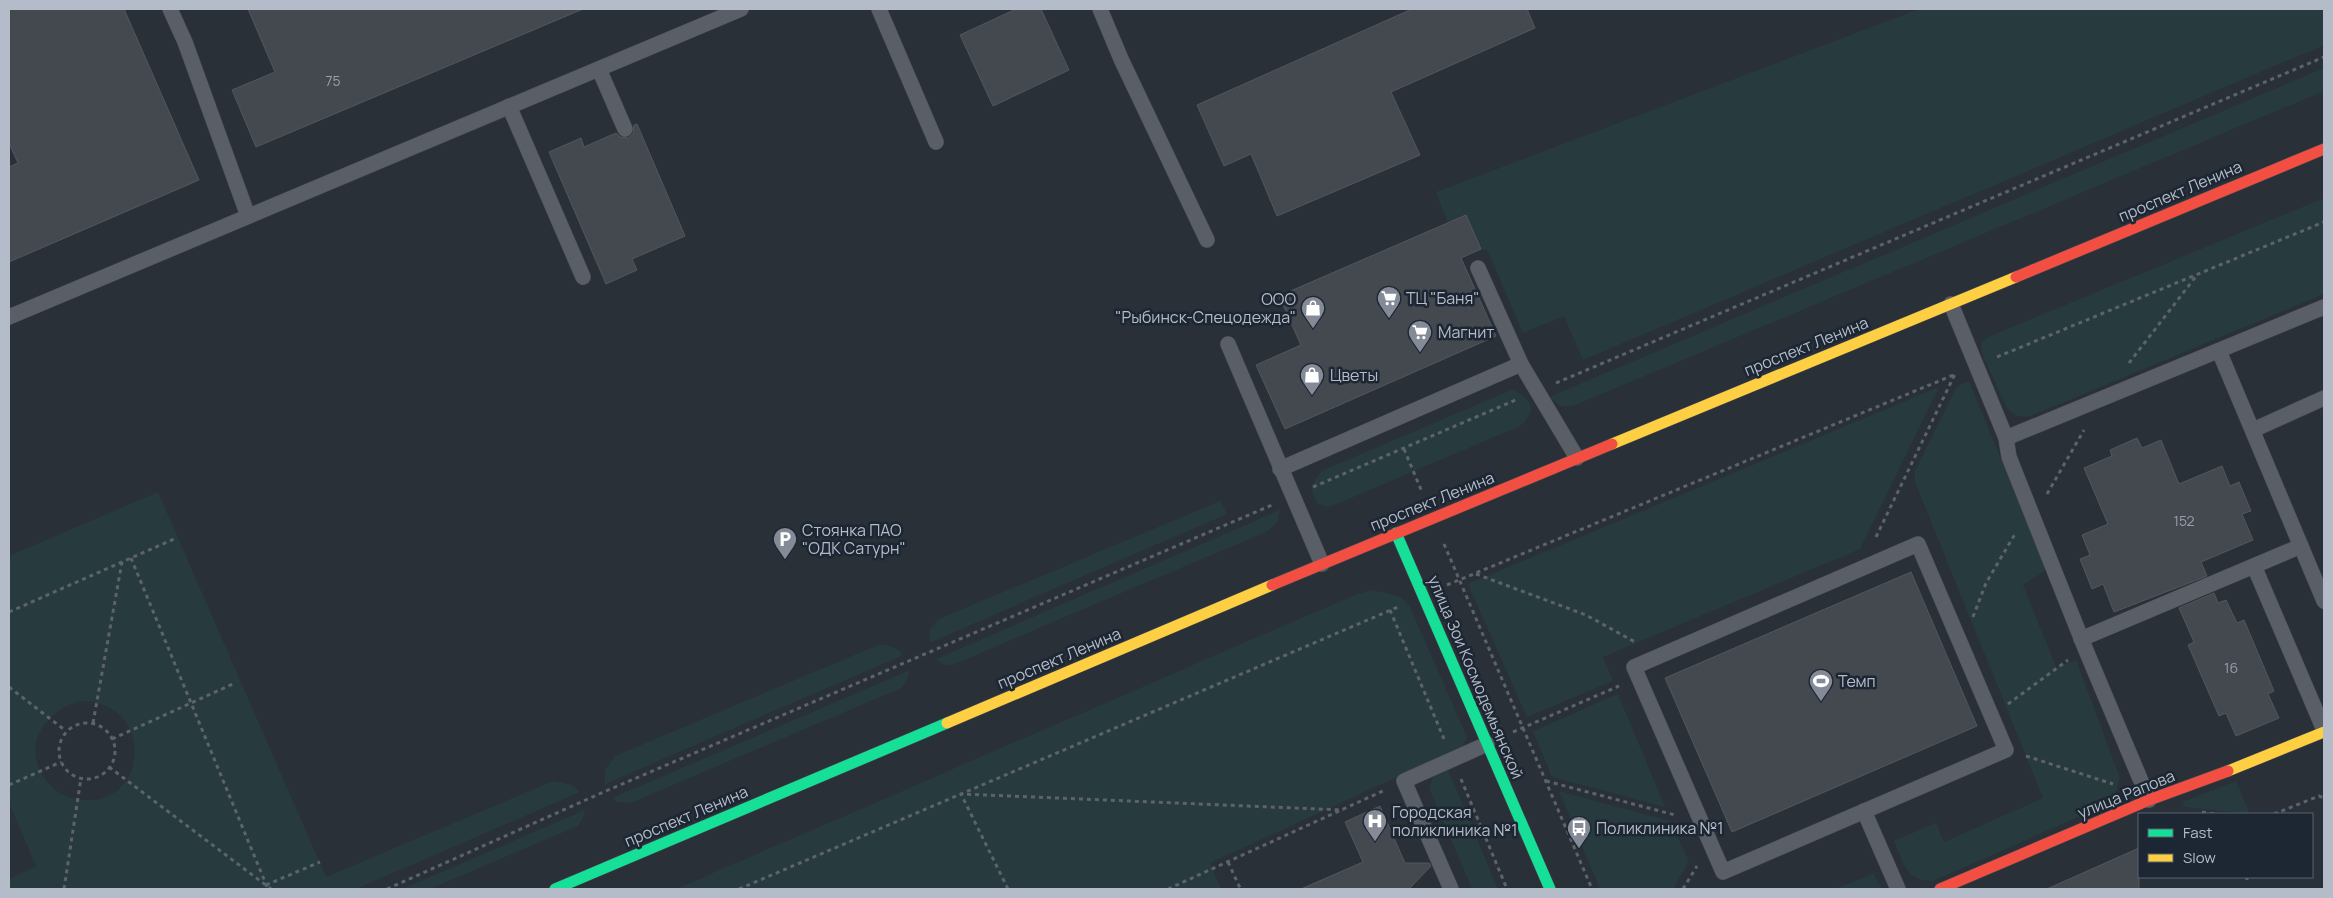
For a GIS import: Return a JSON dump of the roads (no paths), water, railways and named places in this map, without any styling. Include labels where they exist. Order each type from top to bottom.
[{"type":"main road","name":"проспект Ленина","points":[[555,889],[1396,533],[2324,149]]},
{"type":"main road","name":"улица Зои Космодемьянской","points":[[1396,533],[1550,889]]},
{"type":"main road","name":"улица Рапова","points":[[1940,889],[2149,800],[2203,781],[2324,731]]},
{"type":"lane","points":[[170,9],[185,42],[248,216]]},
{"type":"lane","points":[[9,317],[741,9]]},
{"type":"lane","points":[[879,9],[936,142]]},
{"type":"lane","points":[[1100,9],[1121,58],[1207,240]]},
{"type":"lane","points":[[599,69],[625,129]]},
{"type":"lane","points":[[509,106],[583,277]]},
{"type":"lane","points":[[1478,268],[1522,364],[1577,458]]},
{"type":"lane","points":[[1951,304],[2006,438],[2009,457],[2083,644],[2149,800]]},
{"type":"lane","points":[[2006,438],[2324,307]]},
{"type":"lane","points":[[1228,344],[1322,564]]},
{"type":"lane","points":[[2219,350],[2323,593]]},
{"type":"lane","points":[[1280,469],[1522,364]]},
{"type":"lane","points":[[2253,430],[2324,398]]},
{"type":"lane","points":[[1918,544],[2006,750],[1864,811],[1723,872],[1634,667],[1918,544]]},
{"type":"lane","points":[[2083,644],[2302,546]]},
{"type":"lane","points":[[2254,566],[2324,731]]},
{"type":"lane","points":[[1451,889],[1404,781],[1487,744]]},
{"type":"lane","points":[[1864,811],[1898,889]]},
{"type":"place","name":"ТЦ \"Баня\"","points":[[1389,319]]},
{"type":"place","name":"ООО \"Рыбинск-Спецодежда\"","points":[[1313,329]]},
{"type":"place","name":"Магнит","points":[[1420,353]]},
{"type":"place","name":"Цветы","points":[[1312,396]]},
{"type":"place","name":"Стоянка ПАО \"ОДК Сатурн\"","points":[[785,560]]},
{"type":"place","name":"Темп","points":[[1821,702]]},
{"type":"place","name":"Городская поликлиника №1","points":[[1375,842]]},
{"type":"place","name":"Поликлиника №1","points":[[1579,849]]}]
